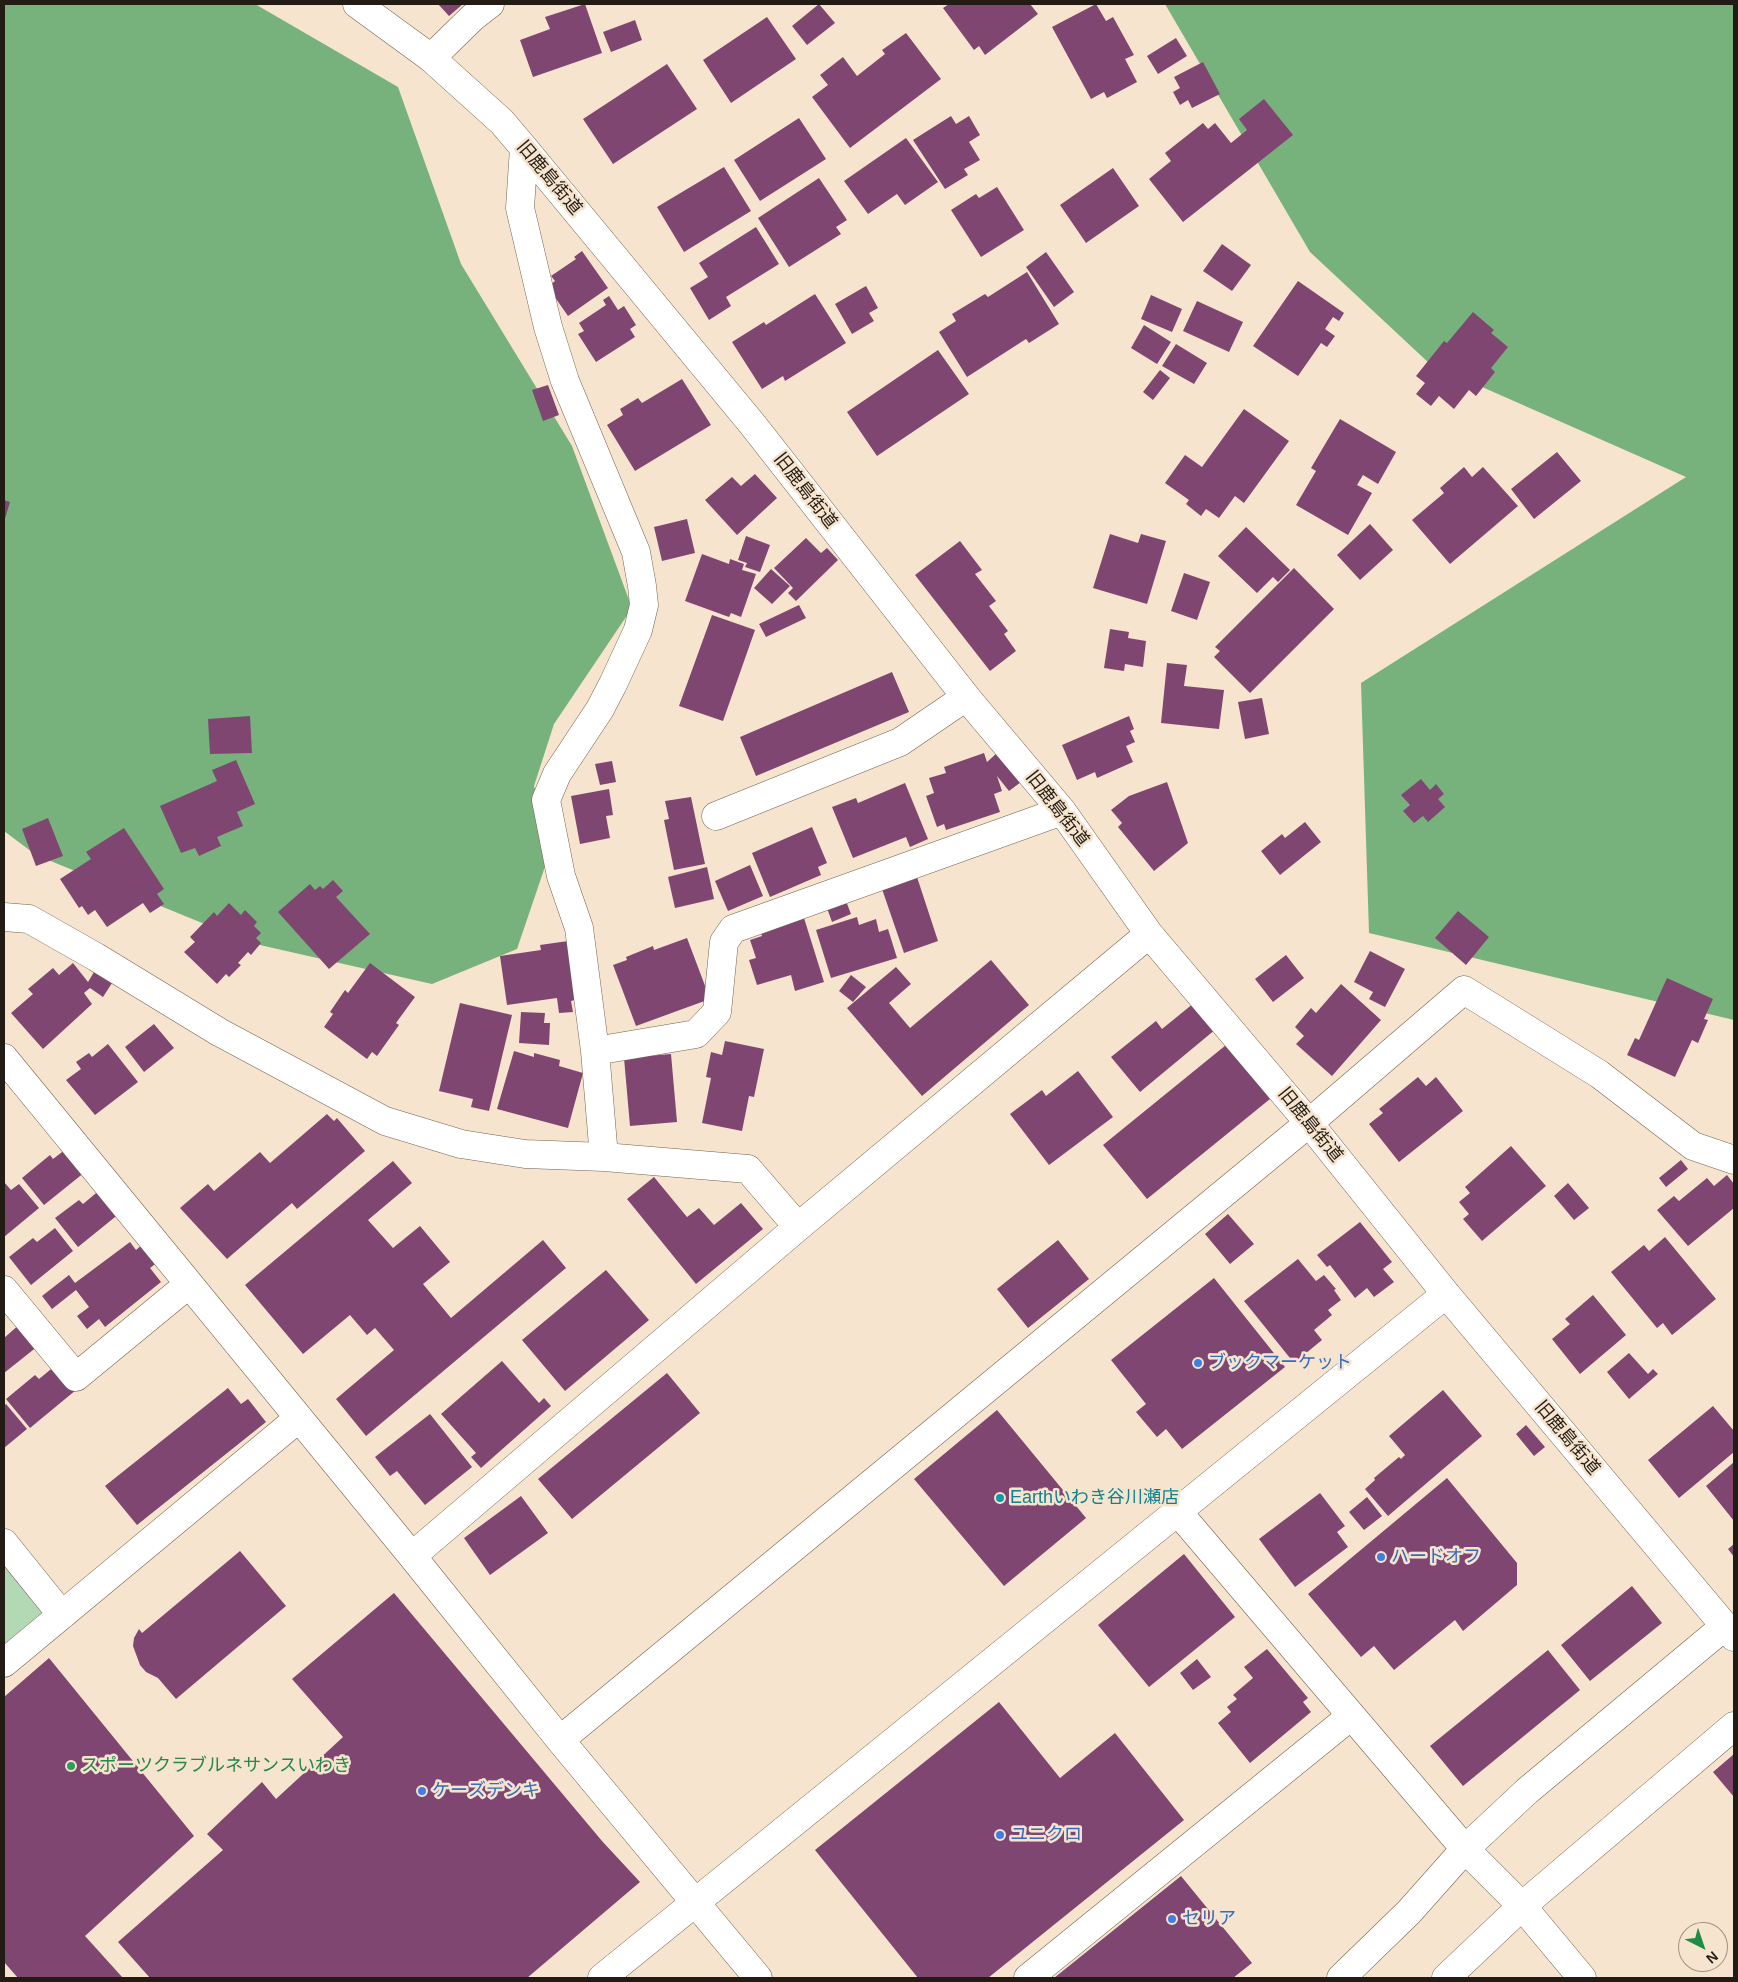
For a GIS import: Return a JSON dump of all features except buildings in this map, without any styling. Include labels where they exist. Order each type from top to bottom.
[{"type":"street","name":"旧鹿島街道","points":[[357,4],[431,58],[502,122],[524,148],[753,425],[966,696],[1062,811],[1149,934],[1309,1123],[1446,1294],[1729,1632]]},
{"type":"street","points":[[431,58],[473,17],[490,4]]},
{"type":"street","points":[[524,148],[520,208],[548,327],[565,381],[636,552],[644,604],[638,630],[613,684],[600,709],[558,774],[546,800],[561,876],[579,928],[595,1051],[604,1157]]},
{"type":"street","points":[[716,816],[900,742],[966,696]]},
{"type":"street","points":[[595,1051],[696,1034],[717,1012],[724,942],[733,929],[1062,811]]},
{"type":"street","points":[[4,918],[29,919],[96,957],[219,1032],[385,1120],[461,1144],[525,1154],[604,1157],[748,1169],[798,1228]]},
{"type":"street","points":[[412,1556],[798,1228],[1149,934]]},
{"type":"street","points":[[560,1740],[1309,1123],[1464,990],[1599,1074],[1693,1146],[1734,1160]]},
{"type":"street","points":[[4,1058],[412,1556],[560,1740],[758,1978]]},
{"type":"street","points":[[4,1290],[76,1378],[189,1284]]},
{"type":"street","points":[[602,1978],[1446,1294]]},
{"type":"street","points":[[4,1663],[299,1418]]},
{"type":"street","points":[[1178,1512],[1465,1849],[1522,1906],[1582,1978]]},
{"type":"street","points":[[4,1543],[62,1615]]},
{"type":"street","points":[[1341,1978],[1409,1912],[1465,1849],[1527,1791],[1729,1632]]},
{"type":"street","points":[[1028,1978],[1351,1716]]},
{"type":"street","points":[[1446,1978],[1522,1906],[1734,1726]]},
{"type":"green space","points":[[4,4],[255,4],[398,87],[461,264],[572,446],[632,608],[554,724],[534,786],[551,849],[517,949],[432,984],[251,943],[36,855],[4,831]]},
{"type":"green space","points":[[1165,4],[1734,4],[1734,1020],[1369,933],[1361,683],[1686,477],[1430,364],[1310,252]]},
{"type":"green space","points":[[4,1543],[62,1615],[4,1663]]},
{"type":"place","name":"ブックマーケット","points":[[1198,1363]]},
{"type":"place","name":"Earthいわき谷川瀬店","points":[[1000,1498]]},
{"type":"place","name":"ハードオフ","points":[[1381,1557]]},
{"type":"place","name":"スポーツクラブルネサンスいわき","points":[[71,1766]]},
{"type":"place","name":"ケーズデンキ","points":[[422,1791]]},
{"type":"place","name":"ユニクロ","points":[[1000,1835]]},
{"type":"place","name":"セリア","points":[[1172,1919]]}]
